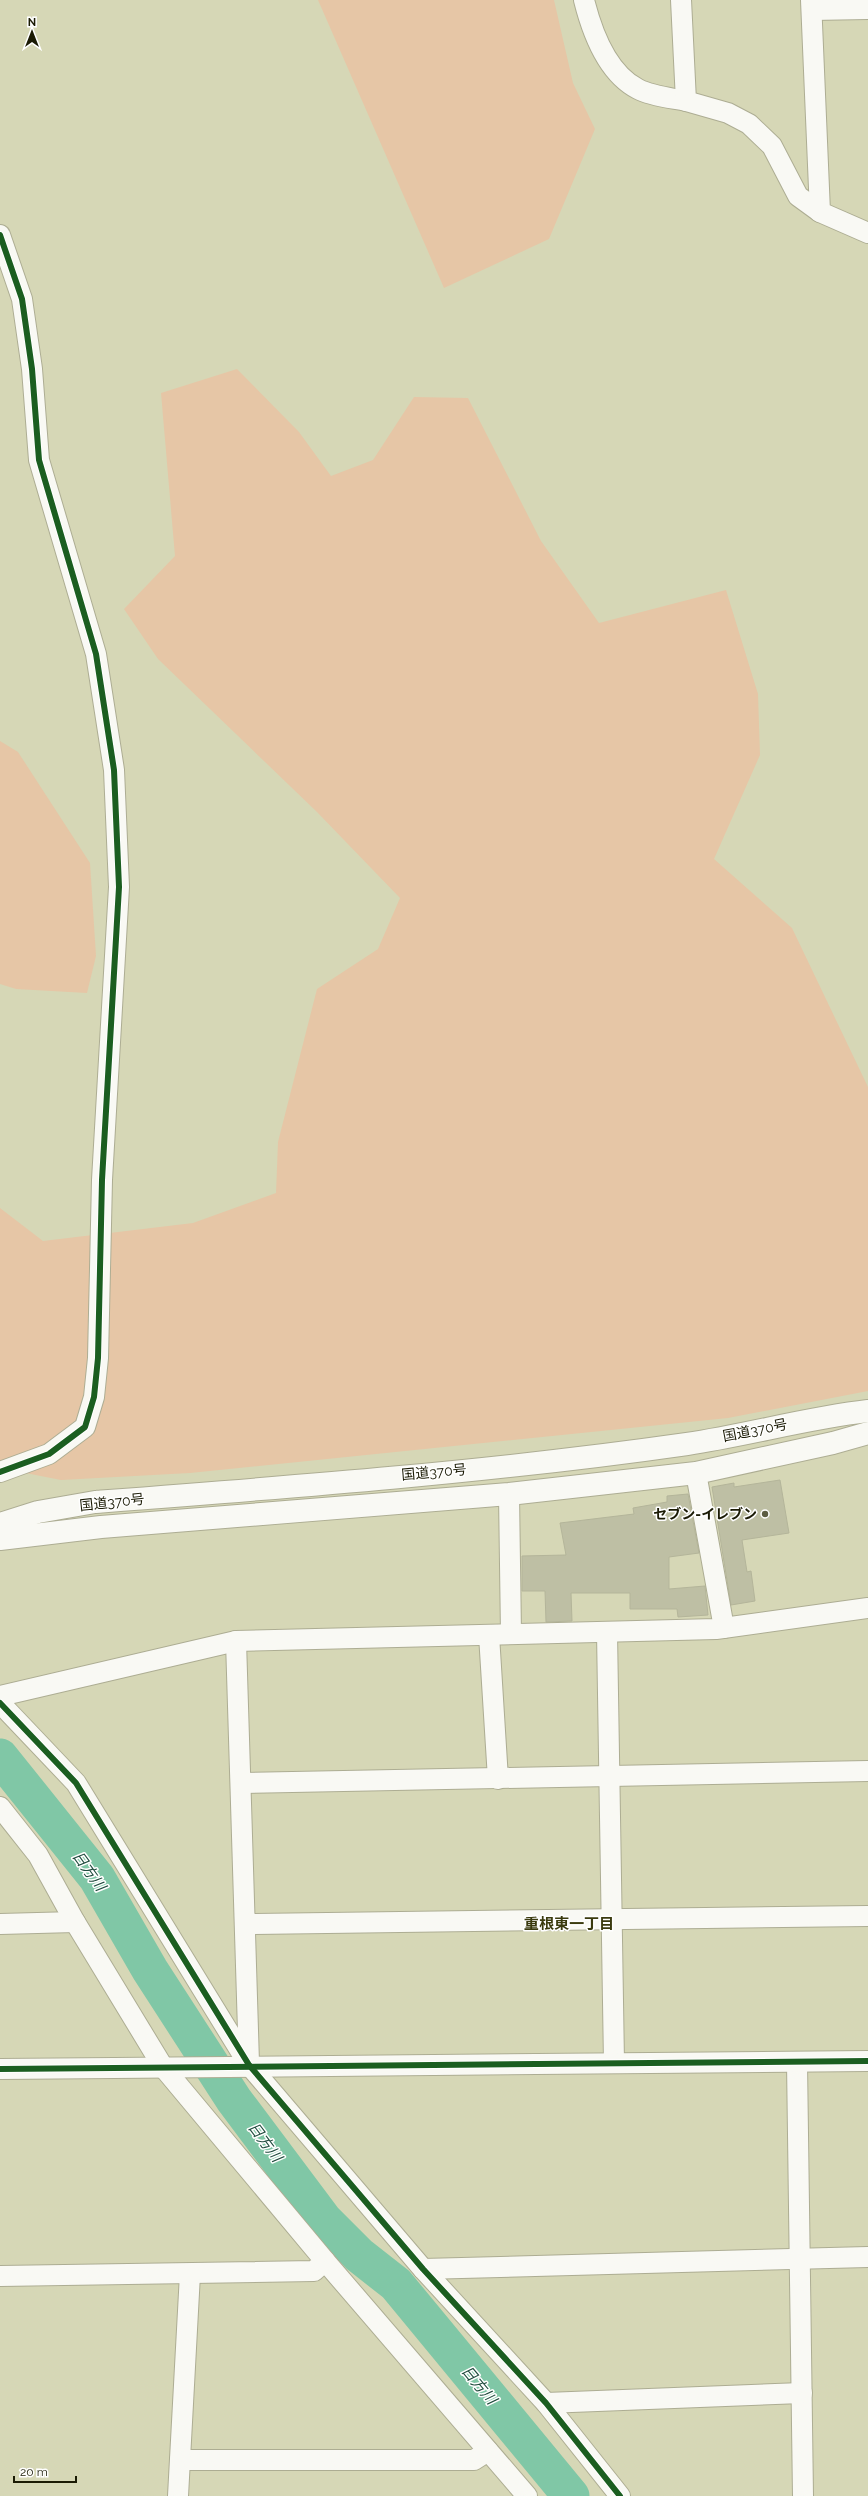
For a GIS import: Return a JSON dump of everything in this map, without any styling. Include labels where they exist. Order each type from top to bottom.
[{"type":"highway","name":"国道370号","points":[[0,1524],[38,1512],[95,1502],[508,1466],[689,1443],[829,1416],[868,1411]]},
{"type":"highway","name":"国道370号","points":[[0,1539],[101,1527],[509,1494],[696,1473],[868,1434]]},
{"type":"street","points":[[584,0],[589,20],[615,72],[639,90],[728,113],[749,124],[772,146],[798,196],[820,212],[868,233]]},
{"type":"street","points":[[681,0],[686,101]]},
{"type":"street","points":[[820,212],[812,5],[868,9]]},
{"type":"street","points":[[0,235],[22,299],[32,369],[39,460],[96,654],[114,770],[119,886],[102,1180],[98,1358],[94,1397],[85,1427],[49,1454],[0,1472]]},
{"type":"street","points":[[696,1473],[724,1628]]},
{"type":"street","points":[[509,1494],[511,1634]]},
{"type":"street","points":[[0,1696],[236,1641],[724,1628],[868,1608]]},
{"type":"street","points":[[607,1632],[614,2063]]},
{"type":"street","points":[[489,1635],[498,1779]]},
{"type":"street","points":[[236,1641],[249,2065]]},
{"type":"street","points":[[0,1703],[76,1784],[249,2065],[423,2269],[546,2403],[620,2496]]},
{"type":"street","points":[[241,1784],[868,1771]]},
{"type":"street","points":[[0,1807],[38,1855],[75,1922],[170,2067],[325,2261],[527,2496]]},
{"type":"street","points":[[245,1924],[868,1916]]},
{"type":"street","points":[[0,1924],[75,1922]]},
{"type":"street","points":[[0,2069],[249,2065],[868,2061]]},
{"type":"street","points":[[797,2062],[803,2496]]},
{"type":"street","points":[[423,2269],[868,2257]]},
{"type":"street","points":[[0,2276],[314,2271],[325,2261]]},
{"type":"street","points":[[178,2496],[190,2274]]},
{"type":"street","points":[[546,2403],[802,2393]]},
{"type":"street","points":[[180,2460],[474,2460],[488,2451]]},
{"type":"shaded area","points":[[318,0],[554,0],[573,83],[595,129],[549,239],[444,288]]},
{"type":"shaded area","points":[[237,369],[299,432],[331,476],[373,460],[414,397],[468,398],[541,541],[599,623],[726,590],[758,694],[760,755],[714,859],[792,928],[868,1087],[868,1391],[728,1418],[190,1473],[61,1480],[0,1468],[0,1208],[43,1241],[193,1223],[276,1193],[278,1142],[317,989],[378,949],[400,898],[317,812],[158,659],[124,609],[175,556],[161,393]]},
{"type":"shaded area","points":[[0,741],[18,752],[90,863],[96,956],[87,993],[16,989],[0,984]]},
{"type":"building","points":[[780,1480],[789,1533],[742,1540],[747,1572],[751,1571],[755,1601],[731,1605],[712,1487],[734,1483],[734,1487]]},
{"type":"building","points":[[688,1494],[699,1553],[669,1557],[669,1589],[705,1586],[708,1615],[678,1617],[677,1609],[630,1609],[630,1593],[571,1593],[572,1621],[546,1622],[545,1591],[522,1591],[522,1556],[566,1555],[560,1523],[634,1514],[633,1508],[667,1502],[667,1496]]},
{"type":"waterway","name":"日方川","points":[[0,1757],[97,1878],[150,1970],[234,2100],[324,2220],[359,2255],[396,2284],[571,2496]]},
{"type":"cycle path","points":[[0,235],[22,299],[32,369],[39,460],[96,654],[114,770],[119,887],[102,1180],[98,1358],[94,1397],[85,1427],[49,1454],[0,1472]]},
{"type":"cycle path","points":[[0,1703],[76,1783],[249,2065],[423,2269],[546,2403],[620,2496]]},
{"type":"cycle path","points":[[0,2069],[868,2061]]},
{"type":"place","name":"セブン-イレブン","points":[[765,1514]]},
{"type":"district","name":"重根東一丁目","points":[[569,1924]]}]
